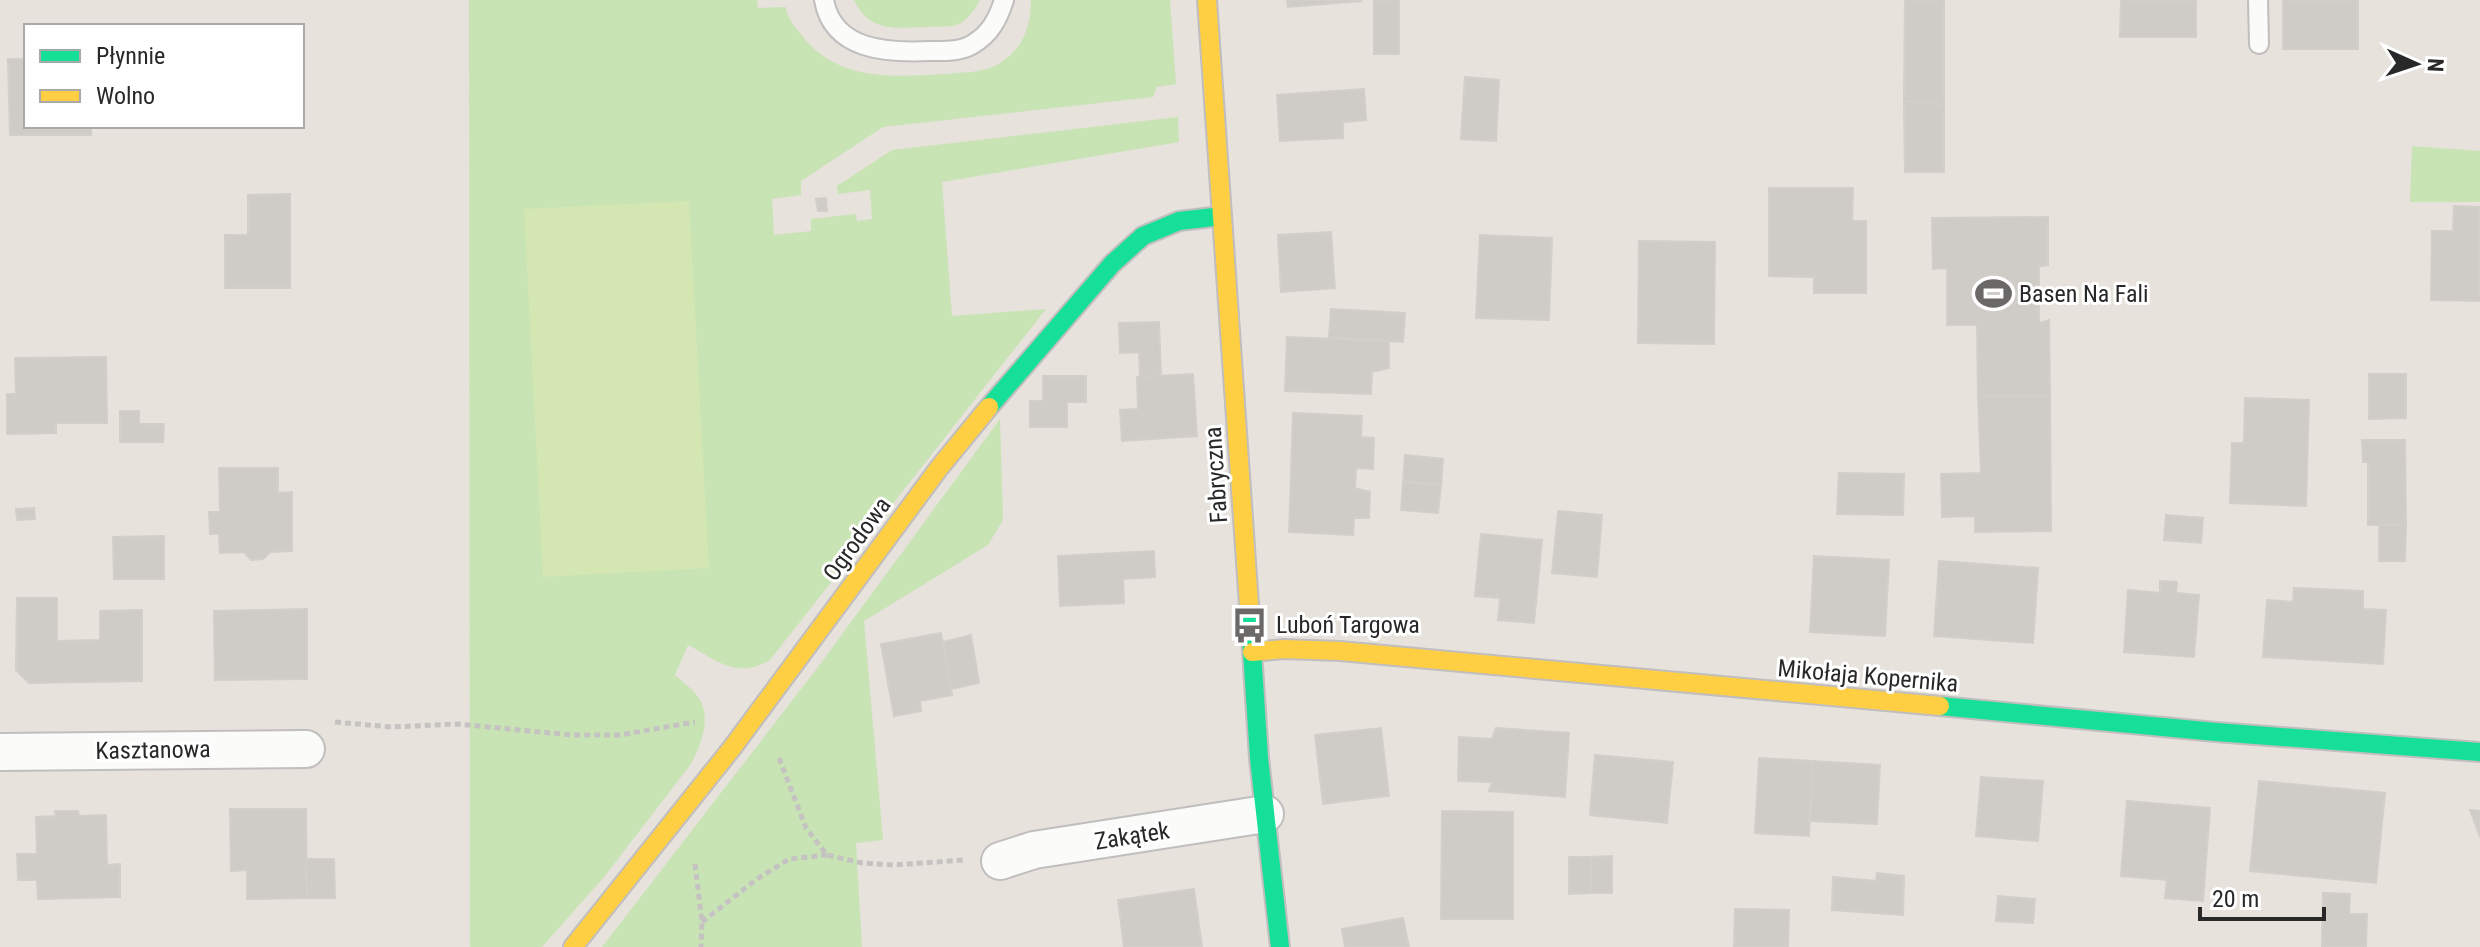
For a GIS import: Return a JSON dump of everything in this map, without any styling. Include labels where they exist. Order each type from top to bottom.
[{"type":"street","name":"Fabryczna","points":[[1207,0],[1252,652],[1280,947]]},
{"type":"street","name":"Ogrodowa","points":[[573,947],[747,727],[939,468],[1112,264],[1143,236],[1179,221],[1222,216]]},
{"type":"street","name":"Mikołaja Kopernika","points":[[1252,652],[1284,649],[1331,651],[2216,732],[2480,752]]},
{"type":"street","name":"Kasztanowa","points":[[0,752],[306,749]]},
{"type":"street","name":"Zakątek","points":[[1000,861],[1034,850],[1265,814]]},
{"type":"lane","points":[[824,0],[826,13],[836,28],[850,40],[872,49],[895,53],[969,47],[987,34],[999,16],[1004,0]]},
{"type":"lane","points":[[2258,0],[2259,44]]},
{"type":"path","points":[[306,749],[314,728],[328,721],[391,727],[458,724],[572,735],[620,735],[713,721],[747,727],[768,741],[780,759],[806,828],[827,855]]},
{"type":"path","points":[[682,810],[694,850],[702,922],[701,947]]},
{"type":"path","points":[[702,922],[757,879],[789,859],[827,855],[862,863],[894,865],[972,859],[1000,861]]},
{"type":"green space","points":[[469,0],[757,0],[758,8],[786,7],[797,30],[814,49],[830,60],[866,73],[906,76],[974,72],[1000,63],[1015,51],[1024,36],[1031,0],[1170,0],[1176,84],[1157,87],[1153,97],[883,127],[801,181],[801,195],[772,199],[774,235],[811,231],[811,219],[856,214],[857,221],[872,219],[870,190],[838,194],[837,186],[892,150],[1178,117],[1179,142],[942,182],[952,316],[1046,309],[770,660],[758,666],[737,668],[718,662],[688,645],[675,675],[694,692],[704,709],[704,728],[695,756],[604,877],[542,947],[470,947]]},
{"type":"green space","points":[[854,0],[980,0],[969,17],[959,24],[904,28],[876,23],[860,11]]},
{"type":"green space","points":[[2412,146],[2480,151],[2480,202],[2410,202]]},
{"type":"green space","points":[[689,201],[709,568],[543,577],[524,209]]},
{"type":"green space","points":[[1000,419],[1003,520],[988,545],[864,621],[883,840],[856,843],[862,947],[602,947],[818,667]]},
{"type":"building","points":[[1287,0],[1361,0],[1361,1],[1288,7]]},
{"type":"building","points":[[1374,0],[1399,0],[1399,54],[1374,54]]},
{"type":"building","points":[[1905,0],[1944,0],[1944,105],[1904,101]]},
{"type":"building","points":[[2121,0],[2196,0],[2196,37],[2120,37]]},
{"type":"building","points":[[2283,0],[2358,0],[2358,49],[2283,49]]},
{"type":"building","points":[[8,59],[24,59],[24,128],[91,128],[91,135],[10,135]]},
{"type":"building","points":[[1465,77],[1499,80],[1496,141],[1461,139]]},
{"type":"building","points":[[1364,89],[1366,120],[1343,122],[1343,138],[1280,141],[1277,95]]},
{"type":"building","points":[[1904,101],[1944,105],[1944,172],[1905,172]]},
{"type":"building","points":[[1769,188],[1853,188],[1852,221],[1866,221],[1866,293],[1814,293],[1814,277],[1769,276]]},
{"type":"building","points":[[290,194],[290,288],[225,288],[225,235],[248,235],[248,195]]},
{"type":"building","points":[[826,198],[827,211],[818,211],[816,199]]},
{"type":"building","points":[[2454,206],[2480,207],[2480,301],[2431,300],[2432,231],[2453,231]]},
{"type":"building","name":"Basen Na Fali","points":[[2048,217],[2048,265],[2039,266],[2039,323],[2049,320],[2050,396],[1978,397],[1977,325],[1947,325],[1947,268],[1933,269],[1932,218]]},
{"type":"building","points":[[1331,232],[1335,288],[1281,292],[1278,235]]},
{"type":"building","points":[[1480,235],[1552,238],[1549,320],[1476,318]]},
{"type":"building","points":[[1639,241],[1715,242],[1714,344],[1638,343]]},
{"type":"building","points":[[1331,309],[1405,313],[1403,342],[1329,337]]},
{"type":"building","points":[[1159,322],[1161,376],[1140,377],[1139,352],[1120,353],[1119,323]]},
{"type":"building","points":[[1287,337],[1389,341],[1389,368],[1372,372],[1371,394],[1285,391]]},
{"type":"building","points":[[106,357],[107,423],[56,423],[56,433],[7,434],[7,394],[16,394],[15,358]]},
{"type":"building","points":[[1193,374],[1197,436],[1122,441],[1120,410],[1138,409],[1137,377]]},
{"type":"building","points":[[2369,374],[2406,374],[2406,418],[2369,419]]},
{"type":"building","points":[[1043,376],[1086,376],[1086,402],[1067,402],[1067,427],[1030,427],[1030,401],[1043,401]]},
{"type":"building","points":[[2050,396],[2051,531],[1975,532],[1975,516],[1942,517],[1941,474],[1981,473],[1978,397]]},
{"type":"building","points":[[2245,398],[2309,400],[2306,506],[2230,503],[2232,443],[2244,443]]},
{"type":"building","points":[[120,411],[139,411],[139,424],[164,424],[163,442],[120,442]]},
{"type":"building","points":[[1293,413],[1362,416],[1361,437],[1374,438],[1373,469],[1356,468],[1355,488],[1370,492],[1369,518],[1354,518],[1353,535],[1289,532]]},
{"type":"building","points":[[2362,440],[2405,440],[2406,525],[2368,525],[2368,462],[2363,462]]},
{"type":"building","points":[[1405,455],[1443,459],[1441,485],[1403,482]]},
{"type":"building","points":[[219,468],[278,468],[278,493],[292,492],[292,551],[270,552],[263,559],[251,560],[244,552],[220,553],[219,534],[210,534],[209,512],[220,512]]},
{"type":"building","points":[[1839,473],[1904,474],[1903,515],[1837,514]]},
{"type":"building","points":[[1403,482],[1441,485],[1438,513],[1401,510]]},
{"type":"building","points":[[34,508],[35,519],[17,520],[16,509]]},
{"type":"building","points":[[1558,511],[1602,515],[1597,577],[1552,573]]},
{"type":"building","points":[[2166,515],[2203,518],[2201,543],[2164,540]]},
{"type":"building","points":[[2379,525],[2406,525],[2405,561],[2379,561]]},
{"type":"building","points":[[1481,534],[1542,540],[1534,623],[1498,620],[1500,598],[1475,596]]},
{"type":"building","points":[[164,536],[164,579],[114,579],[113,537]]},
{"type":"building","points":[[1154,551],[1155,577],[1123,579],[1124,603],[1060,606],[1058,556]]},
{"type":"building","points":[[1814,556],[1889,560],[1885,636],[1810,632]]},
{"type":"building","points":[[1939,561],[2038,568],[2033,643],[1934,636]]},
{"type":"building","points":[[2160,581],[2177,582],[2176,593],[2199,595],[2194,657],[2124,652],[2128,590],[2160,593]]},
{"type":"building","points":[[2294,588],[2363,591],[2363,609],[2386,610],[2383,664],[2263,657],[2267,600],[2293,602]]},
{"type":"building","points":[[17,598],[57,598],[57,641],[100,640],[100,611],[142,610],[142,681],[29,683],[16,670]]},
{"type":"building","points":[[307,609],[307,679],[215,680],[214,611]]},
{"type":"building","points":[[941,633],[952,695],[920,701],[921,711],[894,716],[881,644]]},
{"type":"building","points":[[971,635],[979,683],[951,689],[943,642]]},
{"type":"building","points":[[1381,728],[1389,796],[1323,804],[1315,735]]},
{"type":"building","points":[[1496,728],[1569,733],[1565,797],[1489,791],[1492,782],[1458,781],[1459,737],[1492,739]]},
{"type":"building","points":[[1595,755],[1673,762],[1667,823],[1590,815]]},
{"type":"building","points":[[1759,758],[1813,761],[1809,836],[1755,833]]},
{"type":"building","points":[[1813,761],[1880,765],[1877,824],[1810,821]]},
{"type":"building","points":[[1981,777],[2043,781],[2038,841],[1976,836]]},
{"type":"building","points":[[2259,781],[2385,793],[2376,883],[2250,871]]},
{"type":"building","points":[[2127,801],[2210,808],[2203,901],[2165,898],[2167,880],[2121,876]]},
{"type":"building","points":[[230,809],[306,809],[307,898],[247,899],[247,870],[231,871]]},
{"type":"building","points":[[2470,810],[2480,811],[2480,837]]},
{"type":"building","points":[[55,811],[78,811],[79,816],[106,815],[107,865],[120,864],[120,897],[38,899],[37,880],[18,880],[17,854],[37,854],[36,817],[56,816]]},
{"type":"building","points":[[1442,811],[1513,812],[1513,919],[1441,919]]},
{"type":"building","points":[[1612,856],[1612,893],[1591,893],[1591,857]]},
{"type":"building","points":[[1569,857],[1591,857],[1591,893],[1569,894]]},
{"type":"building","points":[[306,859],[334,859],[335,898],[307,898]]},
{"type":"building","points":[[1877,873],[1904,876],[1903,915],[1832,910],[1833,877],[1876,881]]},
{"type":"building","points":[[1194,889],[1202,947],[1124,947],[1118,900]]},
{"type":"building","points":[[2323,893],[2350,894],[2349,914],[2367,914],[2366,947],[2322,947]]},
{"type":"building","points":[[1998,896],[2035,899],[2033,923],[1996,921]]},
{"type":"building","points":[[1735,909],[1789,910],[1788,947],[1734,947]]},
{"type":"building","points":[[1403,918],[1409,947],[1345,947],[1342,929]]},
{"type":"traffic: fast","points":[[989,407],[1112,264],[1143,236],[1179,221],[1222,216]]},
{"type":"traffic: fast","points":[[1249,605],[1259,758],[1280,947]]},
{"type":"traffic: fast","points":[[1940,706],[2216,732],[2480,752]]},
{"type":"traffic: slow","points":[[1207,0],[1249,605]]},
{"type":"traffic: slow","points":[[573,947],[732,748],[939,468],[989,407]]},
{"type":"traffic: slow","points":[[1252,652],[1284,649],[1340,651],[1940,706]]},
{"type":"place","name":"Basen Na Fali","points":[[1993,294]]},
{"type":"place","name":"Luboń Targowa","points":[[1250,625]]}]
